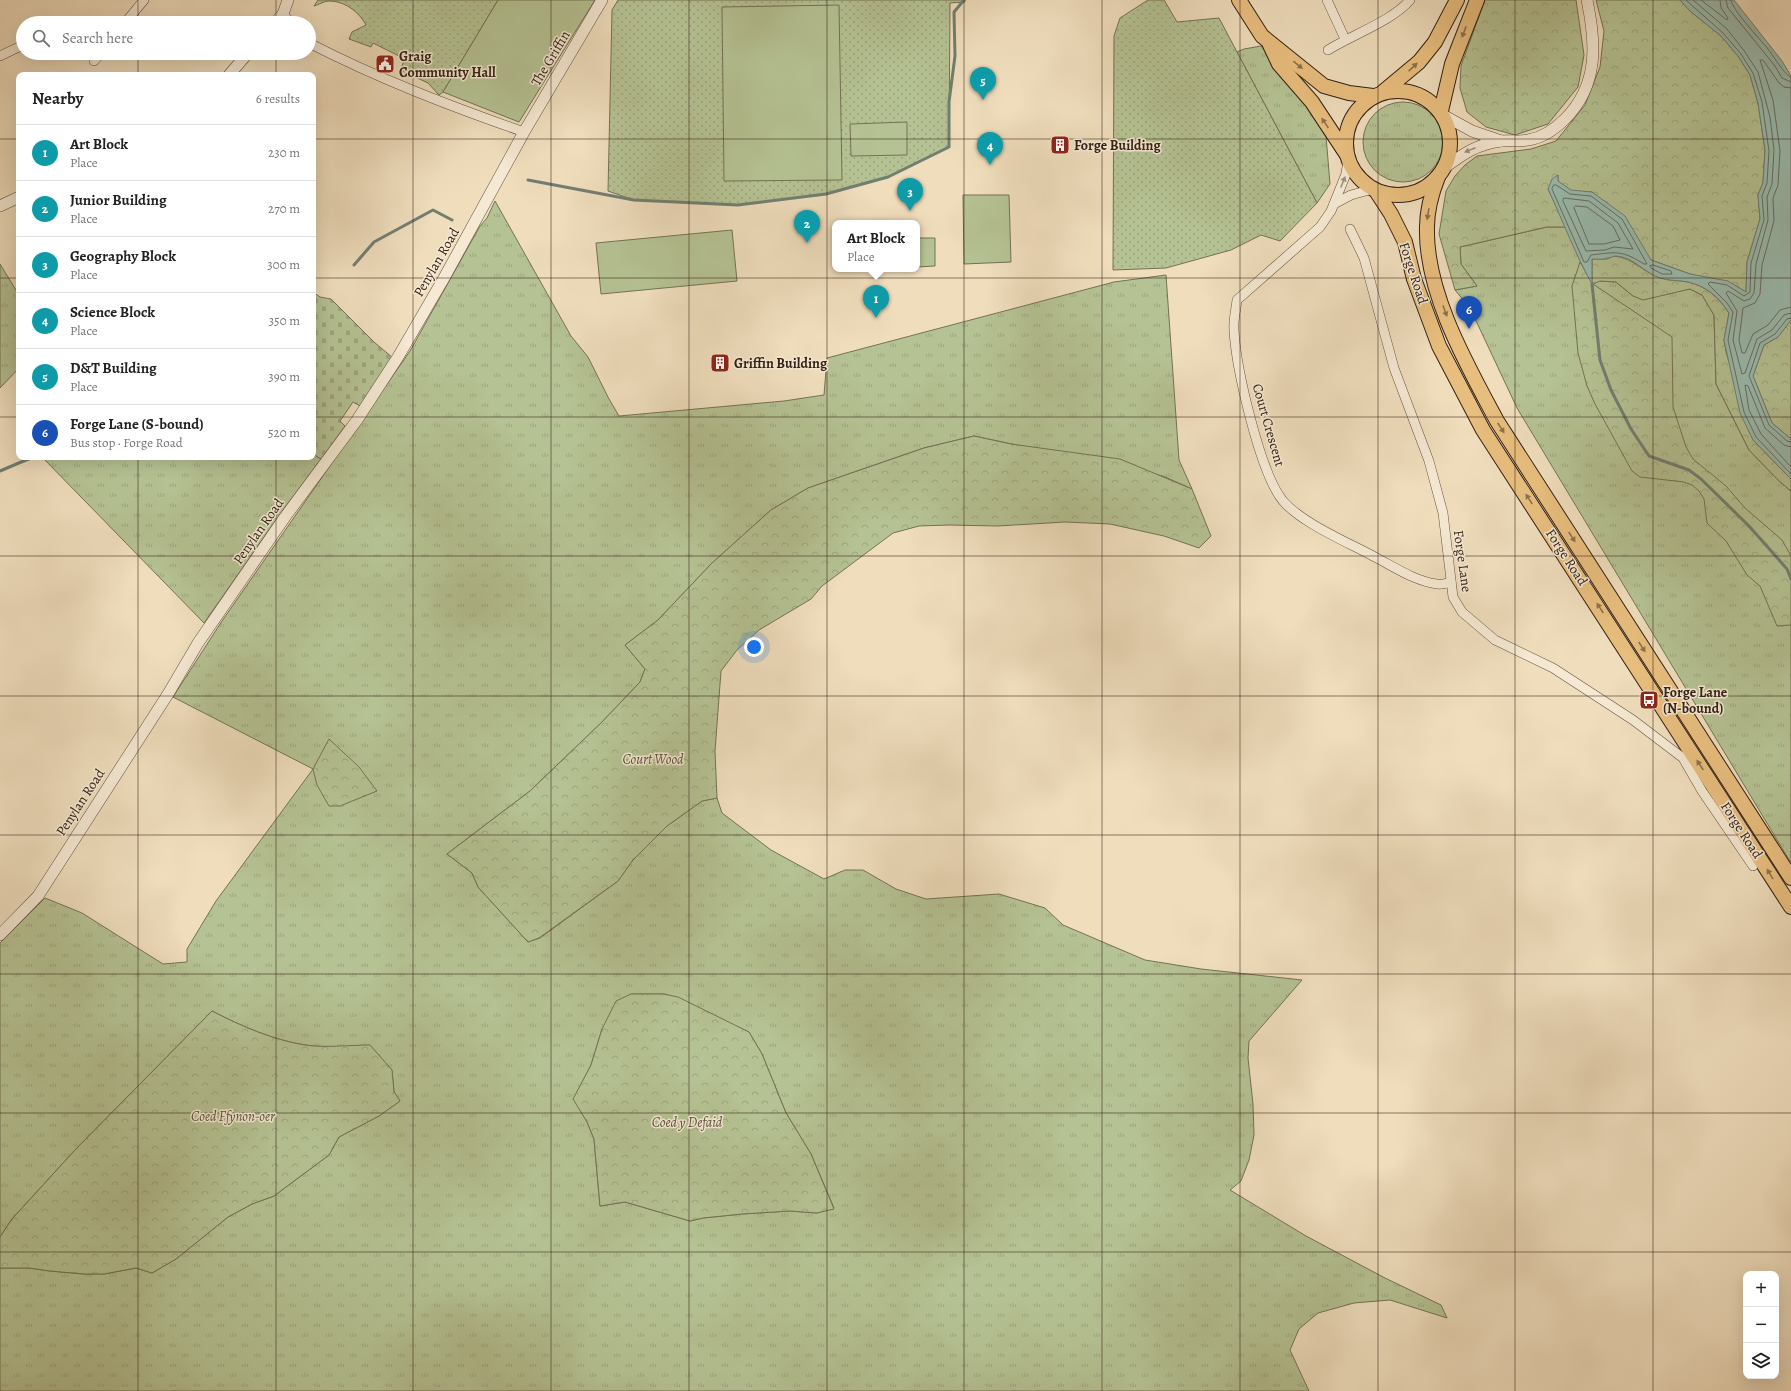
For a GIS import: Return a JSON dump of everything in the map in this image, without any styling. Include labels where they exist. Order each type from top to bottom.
[{"type":"main road","points":[[1239,0],[1262,36],[1324,86],[1349,93],[1378,94],[1394,90],[1415,93],[1433,104],[1442,113],[1450,132],[1451,141],[1448,159],[1441,172],[1423,189],[1414,193],[1395,195],[1375,190],[1358,176],[1348,157],[1312,102],[1279,64],[1268,41]]},
{"type":"main road","points":[[1348,157],[1346,144],[1350,121],[1356,111],[1404,76],[1427,52],[1435,42],[1457,0]]},
{"type":"main road","points":[[1442,113],[1452,64],[1477,0]]},
{"type":"main road","name":"Forge Road","points":[[1441,172],[1431,195],[1426,225],[1427,248],[1432,275],[1462,355],[1497,421],[1791,878]]},
{"type":"main road","name":"Forge Road","points":[[1375,190],[1394,218],[1405,242],[1414,279],[1439,346],[1483,430],[1791,907]]},
{"type":"street","points":[[131,16],[144,0]]},
{"type":"street","points":[[283,14],[288,0]]},
{"type":"street","name":"The Griffin","points":[[524,132],[602,0]]},
{"type":"street","points":[[1327,0],[1345,39]]},
{"type":"street","points":[[1328,50],[1345,39],[1384,20],[1410,0]]},
{"type":"street","points":[[1441,172],[1463,153],[1501,141],[1528,140],[1542,136],[1558,125],[1578,104],[1591,75],[1593,58],[1594,39],[1587,0]]},
{"type":"street","points":[[316,47],[358,68],[440,102],[524,132]]},
{"type":"street","points":[[0,56],[16,48]]},
{"type":"street","points":[[231,72],[242,60]]},
{"type":"street","points":[[1442,113],[1472,131],[1501,141]]},
{"type":"street","name":"Penylan Road","points":[[0,935],[38,896],[168,694],[198,642],[285,517],[357,420],[398,357],[444,278],[524,132]]},
{"type":"street","name":"Court Crescent","points":[[1348,157],[1346,174],[1334,204],[1320,227],[1237,300],[1234,329],[1240,371],[1263,458],[1272,484],[1283,501],[1295,512],[1320,528],[1417,579],[1438,584],[1451,582]]},
{"type":"street","points":[[1334,204],[1351,195],[1375,190]]},
{"type":"street","points":[[0,206],[16,198]]},
{"type":"street","name":"Forge Lane","points":[[1350,229],[1364,258],[1394,368],[1429,461],[1443,513],[1453,597],[1462,612],[1495,640],[1553,668],[1633,720],[1683,758],[1702,791],[1753,866]]},
{"type":"green space","points":[[318,0],[498,0],[443,92],[439,95],[428,83],[400,70],[405,59],[373,43],[371,47],[349,39],[352,32],[366,25],[360,16],[351,8],[335,1],[327,1],[314,6]]},
{"type":"green space","points":[[498,0],[595,0],[519,122],[443,92]]},
{"type":"green space","points":[[618,0],[965,0],[965,2],[950,3],[949,147],[888,177],[826,194],[738,205],[634,200],[608,191],[612,10]]},
{"type":"green space","points":[[1148,0],[1164,0],[1177,22],[1219,18],[1317,203],[1280,241],[1261,235],[1231,250],[1166,268],[1113,270],[1114,36],[1120,18]]},
{"type":"green space","points":[[1485,0],[1576,0],[1584,55],[1578,87],[1548,124],[1515,135],[1486,127],[1467,112],[1460,88],[1461,66]]},
{"type":"green space","points":[[1596,0],[1680,0],[1690,11],[1721,36],[1738,56],[1750,75],[1758,103],[1765,150],[1763,183],[1758,195],[1760,219],[1747,262],[1746,293],[1737,286],[1690,274],[1651,260],[1592,192],[1571,191],[1558,181],[1558,175],[1548,189],[1566,227],[1547,227],[1460,247],[1461,264],[1477,286],[1455,290],[1439,234],[1446,191],[1455,176],[1465,165],[1477,156],[1531,149],[1556,141],[1585,105],[1600,67],[1604,31]]},
{"type":"green space","points":[[839,5],[842,180],[724,181],[722,7]]},
{"type":"green space","points":[[1261,46],[1299,95],[1326,136],[1330,184],[1317,203],[1237,52],[1244,49]]},
{"type":"green space","points":[[1403,102],[1418,105],[1431,114],[1440,127],[1443,142],[1440,157],[1431,170],[1418,179],[1403,182],[1388,179],[1375,170],[1366,157],[1363,142],[1366,127],[1375,114],[1388,105]]},
{"type":"green space","points":[[907,122],[907,155],[851,156],[850,124]]},
{"type":"green space","points":[[963,195],[1009,195],[1011,262],[964,264]]},
{"type":"green space","points":[[495,201],[571,336],[588,357],[619,416],[784,401],[824,395],[827,358],[1114,282],[1166,275],[1179,460],[1192,489],[1163,476],[974,436],[924,448],[808,488],[771,510],[712,563],[658,620],[625,645],[645,669],[640,682],[602,722],[530,791],[447,854],[472,873],[478,887],[528,942],[540,938],[618,881],[633,860],[667,826],[702,801],[717,798],[722,813],[771,850],[824,879],[845,870],[863,870],[896,889],[926,899],[999,894],[1045,908],[1063,925],[1145,960],[1201,969],[1302,980],[1249,1041],[1248,1058],[1253,1104],[1254,1135],[1249,1160],[1241,1181],[1230,1190],[1306,1236],[1385,1278],[1441,1305],[1447,1318],[1390,1300],[1354,1303],[1318,1313],[1299,1329],[1290,1350],[1309,1391],[0,1391],[0,1268],[29,1268],[84,1274],[104,1274],[136,1268],[152,1273],[176,1259],[228,1217],[252,1204],[274,1196],[329,1155],[339,1137],[379,1116],[400,1101],[394,1092],[392,1070],[370,1046],[337,1047],[293,1043],[257,1032],[212,1011],[75,1150],[12,1219],[0,1237],[0,943],[45,898],[82,913],[163,964],[187,962],[187,949],[216,901],[313,769],[173,697],[222,621],[410,351],[480,226],[487,218]],"holes":[[[631,994],[664,994],[749,1032],[762,1054],[786,1113],[811,1154],[834,1208],[817,1213],[790,1211],[742,1214],[703,1218],[690,1221],[625,1202],[600,1206],[594,1139],[587,1122],[574,1099],[591,1065],[602,1029]]]},
{"type":"green space","points":[[1547,227],[1566,227],[1573,244],[1600,281],[1616,282],[1633,296],[1690,289],[1702,295],[1714,315],[1716,384],[1749,450],[1778,480],[1791,491],[1791,863],[1517,408],[1470,308],[1455,290],[1477,286],[1461,264],[1460,247]]},
{"type":"green space","points":[[732,230],[737,281],[601,294],[596,243]]},
{"type":"green space","points":[[920,238],[935,238],[935,266],[920,267]]},
{"type":"green space","points":[[1614,256],[1621,257],[1655,276],[1701,286],[1712,293],[1729,313],[1724,340],[1726,352],[1753,440],[1791,479],[1791,491],[1778,480],[1749,450],[1716,384],[1714,315],[1702,295],[1690,289],[1643,300],[1633,296],[1616,282],[1600,281],[1593,284],[1672,337],[1673,407],[1686,447],[1693,459],[1726,486],[1745,508],[1782,540],[1791,556],[1791,625],[1777,626],[1760,586],[1747,575],[1726,541],[1707,523],[1704,499],[1699,491],[1692,485],[1684,482],[1640,477],[1632,471],[1595,404],[1587,386],[1578,353],[1572,286],[1580,262],[1592,283],[1592,259],[1607,259]]},
{"type":"green space","points":[[0,264],[16,290],[16,371],[0,388]]},
{"type":"green space","points":[[316,294],[320,297],[331,299],[374,342],[393,358],[360,406],[353,402],[340,421],[345,426],[321,459],[316,456]]},
{"type":"green space","points":[[1791,320],[1791,439],[1772,423],[1753,376],[1764,345],[1778,337]]},
{"type":"green space","name":"Court Wood","points":[[974,436],[1011,444],[1120,459],[1192,489],[1211,536],[1199,548],[1164,536],[1110,524],[1065,522],[998,526],[919,526],[893,533],[822,586],[811,599],[759,630],[737,650],[721,671],[715,751],[717,798],[702,801],[667,826],[633,860],[618,881],[539,938],[528,942],[478,887],[472,873],[447,854],[530,791],[602,722],[640,682],[645,669],[625,645],[658,620],[712,563],[771,510],[808,488],[924,448]]},
{"type":"green space","points":[[316,456],[321,459],[283,510],[204,623],[45,460],[316,460]]},
{"type":"green space","points":[[329,739],[359,767],[377,791],[340,806],[329,806],[317,785],[313,769]]},
{"type":"green space","name":"Coed y Defaid","points":[[631,994],[664,994],[678,997],[749,1032],[762,1054],[786,1113],[811,1154],[834,1209],[817,1213],[790,1211],[742,1214],[703,1218],[690,1221],[625,1202],[600,1206],[594,1139],[587,1122],[573,1099],[591,1065],[602,1029],[616,1001]]},
{"type":"green space","name":"Coed Ffynon-oer","points":[[212,1011],[257,1032],[293,1043],[320,1046],[370,1045],[392,1070],[394,1092],[400,1101],[379,1116],[339,1137],[329,1155],[274,1196],[252,1204],[228,1217],[176,1259],[152,1273],[136,1268],[104,1274],[84,1274],[29,1268],[0,1268],[0,1237],[12,1219],[75,1150]]},
{"type":"water","points":[[1680,0],[1734,0],[1782,61],[1791,76],[1791,320],[1778,337],[1764,345],[1753,376],[1772,423],[1791,439],[1791,479],[1753,440],[1740,413],[1724,340],[1729,313],[1721,302],[1712,293],[1701,286],[1688,282],[1667,280],[1654,276],[1634,262],[1616,256],[1604,259],[1592,259],[1592,284],[1548,189],[1552,179],[1558,175],[1558,181],[1571,190],[1592,192],[1625,216],[1651,260],[1690,274],[1728,281],[1746,292],[1747,262],[1760,219],[1758,195],[1763,183],[1765,150],[1758,103],[1750,75],[1738,56],[1721,36],[1690,11]]},
{"type":"waterway","points":[[528,180],[634,200],[738,205],[826,194],[888,177],[949,147],[949,102],[955,56],[954,12],[964,0]]},
{"type":"waterway","points":[[354,265],[374,242],[433,210],[452,220]]},
{"type":"waterway","points":[[1592,284],[1600,360],[1611,390],[1631,429],[1649,456],[1689,470],[1701,479],[1749,526],[1787,569],[1791,579]]},
{"type":"waterway","points":[[0,471],[26,460]]},
{"type":"place","name":"Graig Community Hall","points":[[385,64]]},
{"type":"place","name":"D&T Building","points":[[983,100]]},
{"type":"place","name":"Forge Building","points":[[1060,145]]},
{"type":"place","name":"Science Block","points":[[990,165]]},
{"type":"place","name":"Geography Block","points":[[910,211]]},
{"type":"place","name":"Junior Building","points":[[807,243]]},
{"type":"place","name":"Art Block","points":[[876,318]]},
{"type":"place","name":"Forge Lane (S-bound)","points":[[1469,329]]},
{"type":"place","name":"Griffin Building","points":[[720,363]]},
{"type":"place","name":"Forge Lane (N-bound)","points":[[1649,700]]}]
